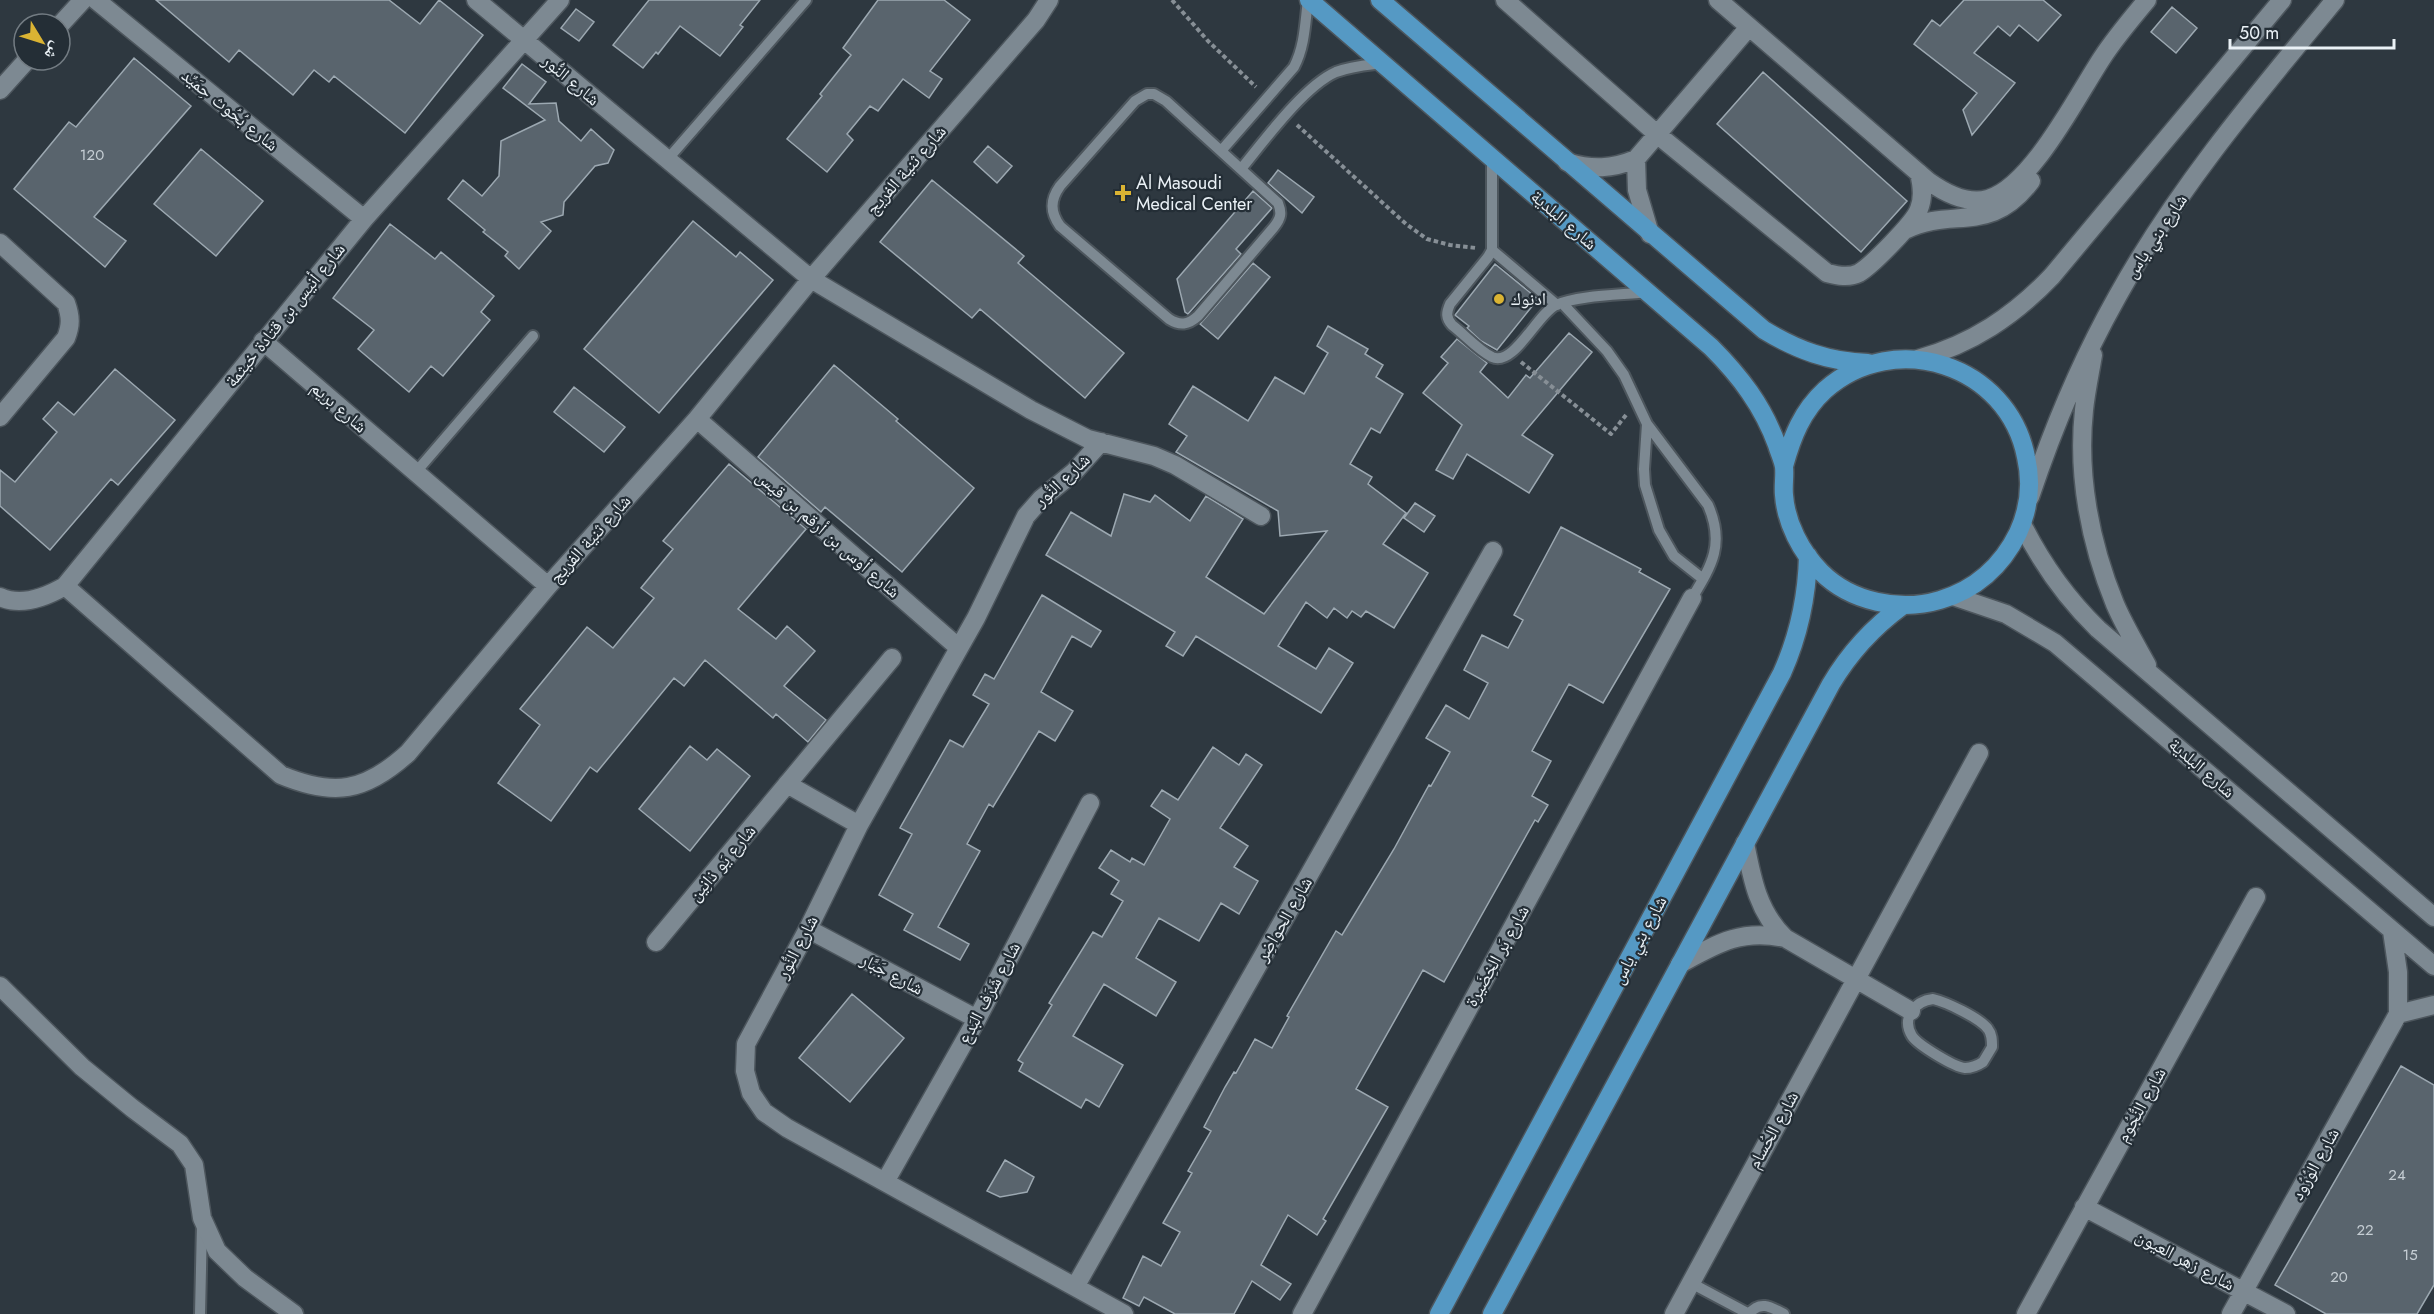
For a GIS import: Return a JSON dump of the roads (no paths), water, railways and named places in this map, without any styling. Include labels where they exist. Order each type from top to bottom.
[{"type":"main road","name":"شارع البلدية","points":[[1309,0],[1711,347],[1749,389],[1763,413],[1784,466]]},
{"type":"main road","points":[[1380,0],[1764,330],[1790,345],[1817,356],[1846,362],[1875,363]]},
{"type":"main road","points":[[1896,359],[1918,359],[1946,365],[1972,377],[2001,403],[2012,418],[2024,445],[2030,473],[2028,502],[2022,524],[2011,547],[1995,567],[1976,584],[1953,596],[1928,604],[1902,606],[1873,601],[1845,590],[1821,572],[1802,549],[1790,523],[1784,495],[1784,466],[1791,438],[1805,412],[1825,390],[1848,374],[1875,363],[1896,359]]},
{"type":"main road","name":"شارع بني ياس","points":[[1438,1314],[1782,673],[1799,628],[1806,588],[1808,556]]},
{"type":"main road","points":[[1492,1314],[1842,666],[1869,633],[1902,606]]},
{"type":"street","points":[[72,12],[83,0]]},
{"type":"street","name":"شارع بُحُوث حِمَيِّد","points":[[96,0],[364,219]]},
{"type":"street","name":"شارع النُّور","points":[[476,0],[811,279],[1068,430],[1101,442],[1154,456],[1175,465],[1261,516]]},
{"type":"street","name":"شارع أنيس بن قتادة خيثمة","points":[[0,597],[25,601],[46,596],[65,586],[364,219],[560,0]]},
{"type":"street","name":"شارع ثنية الفريج","points":[[65,586],[281,775],[307,786],[334,789],[362,784],[387,772],[408,753],[548,586],[697,419],[811,279],[1036,20],[1049,0]]},
{"type":"street","points":[[1504,0],[1658,135],[1827,273],[1843,276],[1858,273],[1913,221],[1921,204],[1922,185],[1919,173]]},
{"type":"street","points":[[1718,0],[1919,173],[1950,194],[1978,201],[2002,193],[2014,184],[2042,152],[2117,36],[2147,0]]},
{"type":"street","points":[[1918,359],[1947,351],[1978,336],[2007,317],[2034,295],[2282,0]]},
{"type":"street","name":"شارع بني ياس","points":[[2028,502],[2058,417],[2096,335],[2135,266],[2165,219],[2253,99],[2335,0]]},
{"type":"street","points":[[1567,162],[1595,169],[1609,168],[1636,159],[1749,27]]},
{"type":"street","points":[[0,90],[16,72]]},
{"type":"street","points":[[1904,230],[1928,221],[1975,218],[2001,209],[2014,201],[2033,179],[2042,152]]},
{"type":"street","points":[[1636,159],[1637,190],[1650,234]]},
{"type":"street","points":[[0,243],[66,303],[71,315],[66,338],[0,417]]},
{"type":"street","points":[[2096,335],[2084,410],[2083,437],[2085,483],[2090,520],[2105,579],[2116,607],[2152,675]]},
{"type":"street","name":"شارع بريم","points":[[263,341],[548,586]]},
{"type":"street","name":"شارع أوس بن أرقم بن قيس","points":[[697,419],[959,648]]},
{"type":"street","name":"شارع النُّور","points":[[1101,442],[1074,472],[1041,498],[1026,516],[1000,571],[859,825],[808,929],[746,1044],[745,1071],[751,1093],[764,1112],[786,1128],[1124,1314]]},
{"type":"street","name":"شارع البلدية","points":[[2022,524],[2035,549],[2067,597],[2098,629],[2434,917]]},
{"type":"street","name":"شارع الحواضِر","points":[[1075,1287],[1493,551]]},
{"type":"street","name":"شارع البلدية","points":[[1953,596],[2007,614],[2055,643],[2434,966]]},
{"type":"street","name":"شارع بَر الخِضَيرة","points":[[1302,1314],[1692,598]]},
{"type":"street","name":"شارع يَو ذانِين","points":[[656,942],[892,658]]},
{"type":"street","name":"شارع الحُسام","points":[[1674,1314],[1979,753]]},
{"type":"street","points":[[787,784],[859,825]]},
{"type":"street","name":"شارع شَرَف البَدع","points":[[885,1182],[976,1018],[1090,802]]},
{"type":"street","points":[[1745,843],[1756,895],[1768,919],[1785,938]]},
{"type":"street","name":"شارع النُّجُوم","points":[[2026,1314],[2256,897]]},
{"type":"street","name":"شارع جَبَّار","points":[[808,929],[976,1018]]},
{"type":"street","name":"شارع الوُرُود","points":[[2231,1314],[2398,1014],[2398,972],[2392,931]]},
{"type":"street","points":[[1680,964],[1729,939],[1767,934],[1785,938],[1911,1011]]},
{"type":"street","points":[[0,987],[82,1067],[180,1144],[194,1165],[202,1218],[217,1251],[230,1266],[294,1314]]},
{"type":"street","points":[[2398,1014],[2434,1005]]},
{"type":"street","name":"شارع زهر العيون","points":[[2085,1207],[2286,1314]]},
{"type":"lane","points":[[667,160],[806,0]]},
{"type":"lane","points":[[1221,151],[1294,68],[1300,55],[1309,0]]},
{"type":"lane","points":[[1241,169],[1287,116],[1326,77],[1349,68],[1383,63]]},
{"type":"lane","points":[[1154,94],[1161,97],[1241,169],[1278,203],[1281,211],[1280,220],[1192,322],[1176,323],[1169,319],[1060,226],[1055,219],[1052,201],[1055,193],[1141,96],[1154,94]]},
{"type":"lane","points":[[1492,158],[1492,250],[1450,304],[1447,319],[1494,358],[1503,358],[1511,354],[1545,314],[1560,304],[1648,292]]},
{"type":"lane","points":[[1492,250],[1560,304],[1608,351],[1624,375],[1647,423],[1708,505],[1714,518],[1716,547],[1713,560],[1692,598]]},
{"type":"lane","points":[[416,472],[533,336]]},
{"type":"lane","points":[[1647,423],[1645,477],[1649,501],[1659,530],[1674,556],[1703,579]]},
{"type":"lane","points":[[1933,999],[1942,1001],[1982,1023],[1989,1030],[1992,1038],[1989,1055],[1975,1067],[1957,1066],[1914,1038],[1909,1029],[1908,1020],[1911,1011],[1924,1000],[1933,999]]},
{"type":"lane","points":[[200,1314],[202,1218]]},
{"type":"lane","points":[[1691,1283],[1749,1314],[1758,1306],[1763,1305],[1784,1314]]},
{"type":"place","name":"Al Masoudi Medical Center","points":[[1123,193]]},
{"type":"place","name":"ادنوك","points":[[1499,299]]}]
